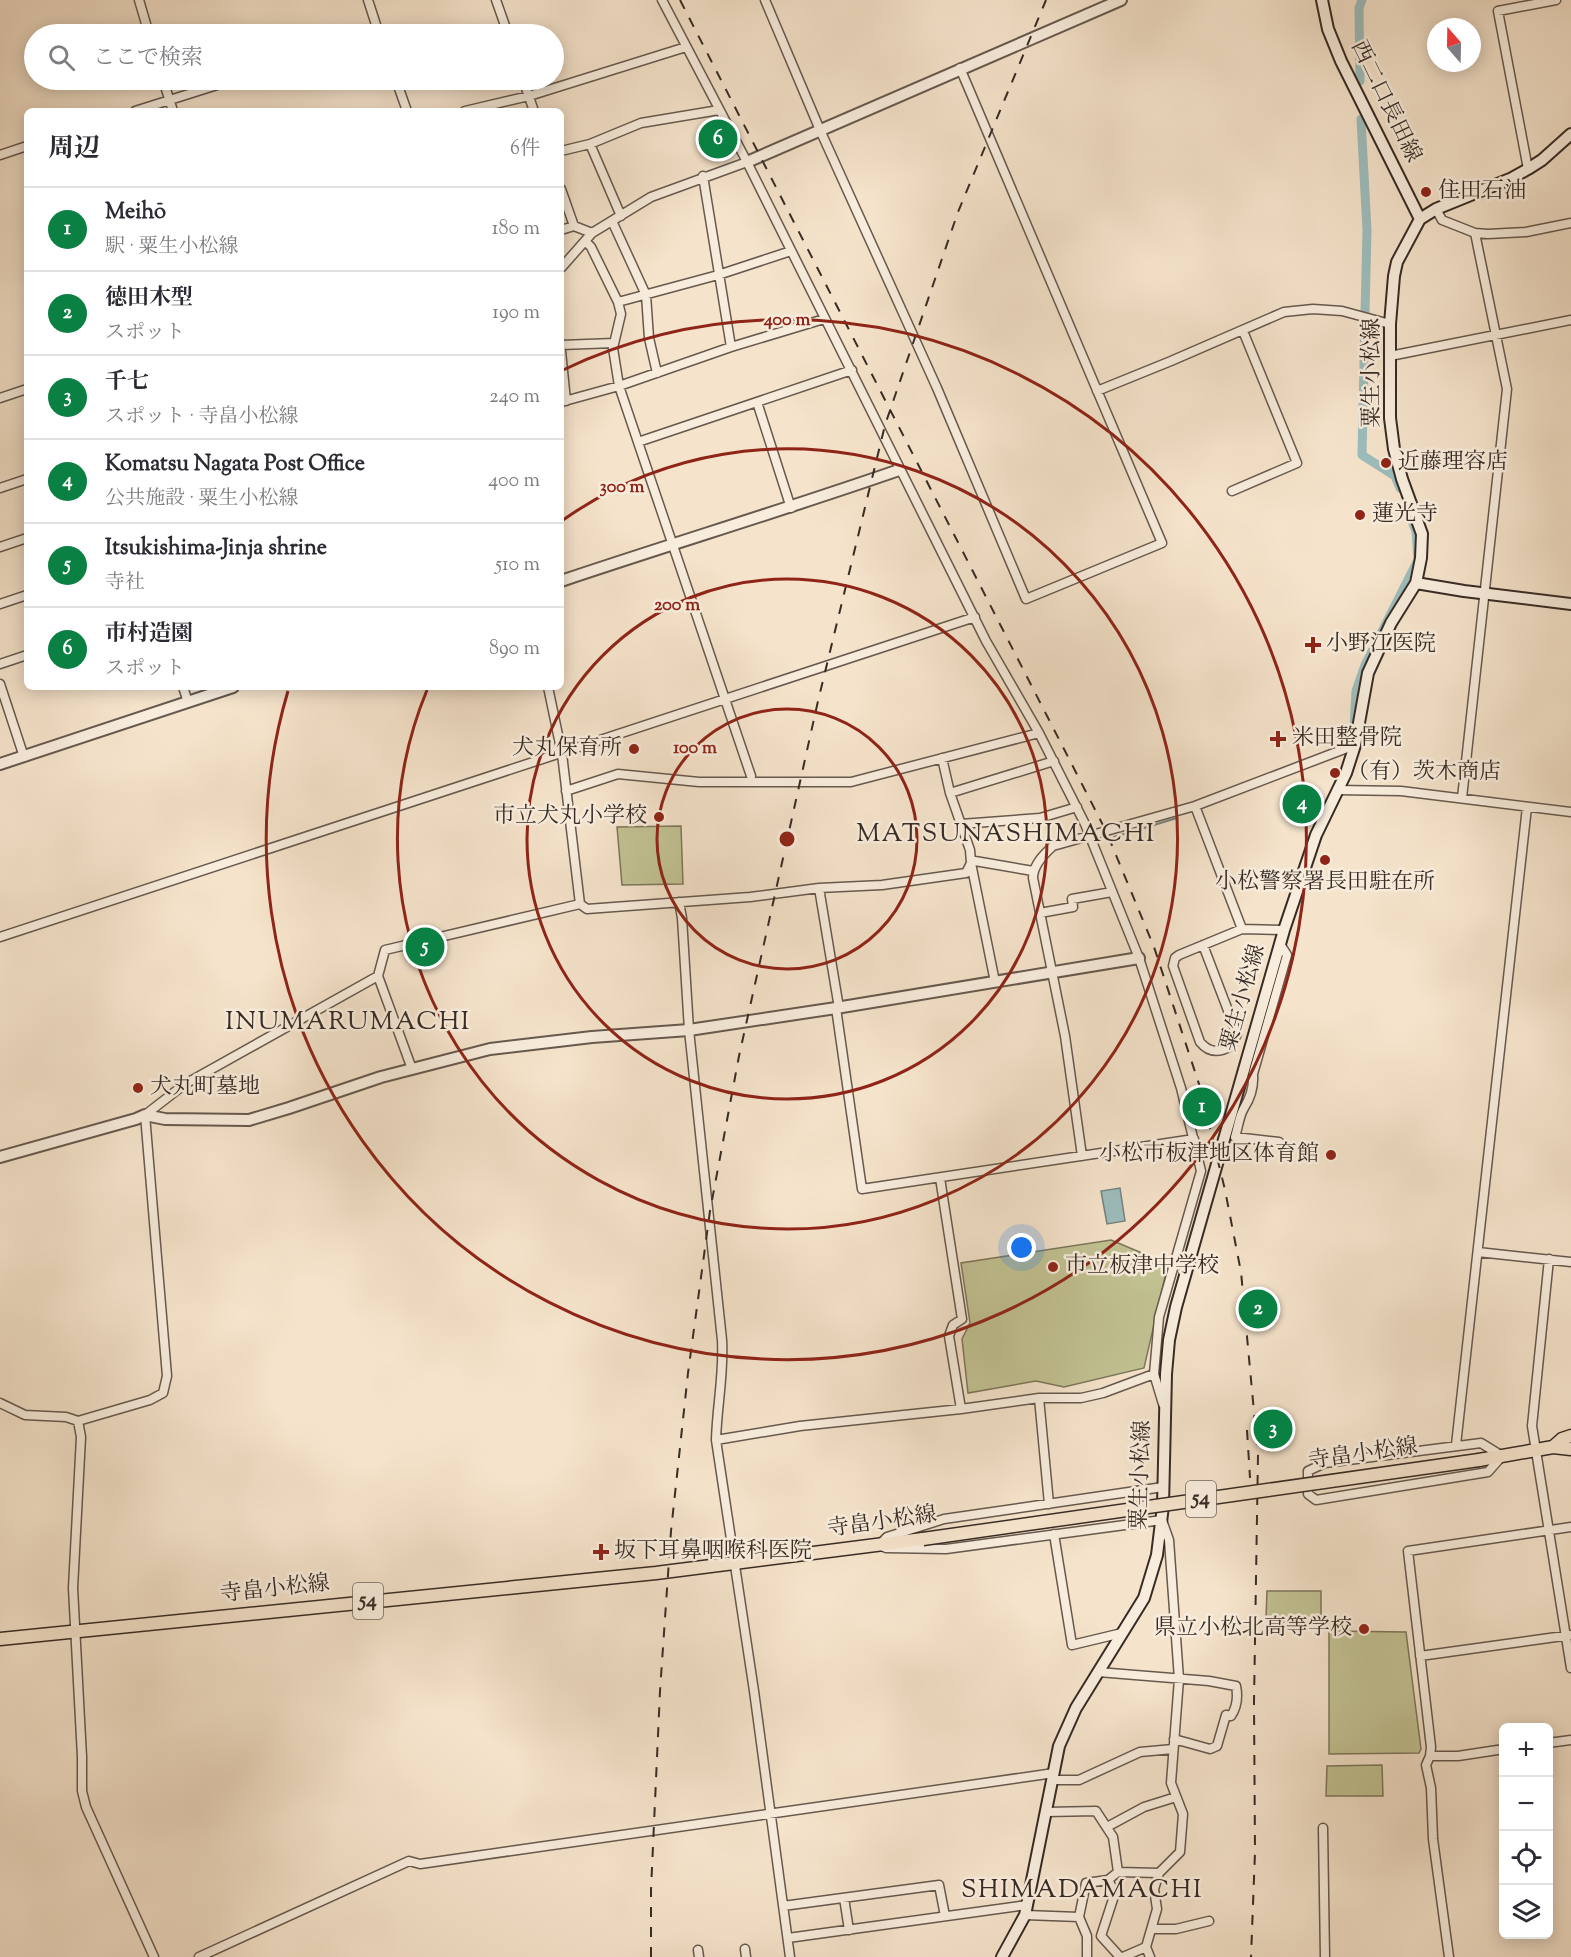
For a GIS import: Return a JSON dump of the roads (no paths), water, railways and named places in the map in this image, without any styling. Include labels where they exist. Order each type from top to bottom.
[{"type":"main road","points":[[747,162],[1121,0]]},
{"type":"main road","name":"西二口長田線","points":[[1322,0],[1328,29],[1341,61],[1420,219]]},
{"type":"main road","name":"粟生小松線","points":[[1002,1957],[1026,1910],[1059,1746],[1076,1708],[1144,1598],[1157,1555],[1162,1520],[1164,1408],[1169,1340],[1176,1306],[1284,930],[1316,835],[1355,745],[1368,673],[1391,622],[1416,583],[1422,558],[1422,534],[1402,479],[1394,449],[1390,418],[1390,324],[1397,262],[1420,219],[1436,209],[1510,179],[1528,169],[1542,160],[1571,134]]},
{"type":"main road","points":[[564,580],[791,508],[899,470]]},
{"type":"main road","points":[[1416,583],[1571,604]]},
{"type":"main road","points":[[0,764],[224,690]]},
{"type":"main road","points":[[0,1157],[145,1115],[165,1119],[249,1120],[381,1077],[490,1049],[592,1036],[689,1030],[1139,958]]},
{"type":"main road","name":"寺畠小松線","points":[[1553,1447],[1562,1439],[1571,1436]]},
{"type":"main road","name":"寺畠小松線","points":[[0,1640],[736,1565],[1479,1460],[1553,1447],[1571,1449]]},
{"type":"street","points":[[139,0],[146,24]]},
{"type":"street","points":[[368,0],[374,24]]},
{"type":"street","points":[[496,0],[504,24]]},
{"type":"street","points":[[662,0],[747,162],[986,640],[1039,733],[1077,807],[1139,958],[1181,1088],[1201,1171],[1159,1317],[1154,1374],[1164,1408]]},
{"type":"street","points":[[765,0],[820,130],[937,388],[1026,599],[1162,543],[960,68]]},
{"type":"street","points":[[1528,169],[1498,11],[1556,0]]},
{"type":"street","points":[[564,85],[686,46]]},
{"type":"street","points":[[166,90],[172,108]]},
{"type":"street","points":[[144,108],[200,90]]},
{"type":"street","points":[[400,90],[406,108]]},
{"type":"street","points":[[527,90],[533,108]]},
{"type":"street","points":[[478,108],[548,90]]},
{"type":"street","points":[[564,150],[590,144],[641,123],[719,110]]},
{"type":"street","points":[[590,144],[621,216]]},
{"type":"street","points":[[0,154],[24,147]]},
{"type":"street","points":[[564,265],[592,233],[651,197],[703,176],[747,162]]},
{"type":"street","points":[[703,176],[731,347]]},
{"type":"street","points":[[564,198],[574,226]]},
{"type":"street","points":[[1436,209],[1442,220],[1475,233],[1526,232],[1571,223]]},
{"type":"street","points":[[612,221],[646,295],[649,338],[657,373]]},
{"type":"street","points":[[564,230],[574,226],[592,233]]},
{"type":"street","points":[[1462,798],[1486,598],[1484,593],[1507,388],[1475,233]]},
{"type":"street","points":[[585,241],[591,247],[618,302],[621,314],[613,348],[619,386],[727,699],[751,776]]},
{"type":"street","points":[[618,302],[718,275],[791,251]]},
{"type":"street","points":[[1097,390],[1284,312],[1313,309],[1342,311],[1390,324]]},
{"type":"street","points":[[564,401],[619,386],[731,347],[824,319]]},
{"type":"street","points":[[1390,356],[1571,320]]},
{"type":"street","points":[[1232,491],[1298,463],[1243,331]]},
{"type":"street","points":[[564,345],[614,343]]},
{"type":"street","points":[[638,442],[852,370]]},
{"type":"street","points":[[0,398],[24,390]]},
{"type":"street","points":[[757,402],[791,508]]},
{"type":"street","points":[[0,488],[24,480]]},
{"type":"street","points":[[0,547],[24,539]]},
{"type":"street","points":[[0,604],[24,596]]},
{"type":"street","points":[[0,937],[975,617]]},
{"type":"street","points":[[0,664],[24,656]]},
{"type":"street","points":[[0,684],[24,757]]},
{"type":"street","points":[[184,690],[188,702]]},
{"type":"street","points":[[549,690],[562,754],[580,904],[587,909],[679,903],[819,888],[882,885],[966,873],[971,863],[975,861],[1033,871]]},
{"type":"street","points":[[566,791],[618,774],[699,782],[851,782],[1039,733]]},
{"type":"street","points":[[1082,1156],[1065,1036],[1033,871],[1044,854],[1053,846],[1195,806],[1355,745]]},
{"type":"street","points":[[942,758],[950,793],[970,850],[994,982]]},
{"type":"street","points":[[950,793],[1054,761]]},
{"type":"street","points":[[1337,790],[1401,791],[1571,812]]},
{"type":"street","points":[[1195,806],[1242,929]]},
{"type":"street","points":[[961,824],[1040,818],[1077,807]]},
{"type":"street","points":[[1456,1445],[1527,807]]},
{"type":"street","points":[[819,888],[862,1189],[1194,1139]]},
{"type":"street","points":[[1040,913],[1073,908],[1072,899],[1112,892]]},
{"type":"street","points":[[679,903],[682,918],[689,1030],[724,1368],[716,1440],[736,1565],[790,1957]]},
{"type":"street","points":[[412,1069],[378,976],[385,950],[580,904]]},
{"type":"street","points":[[1203,945],[1237,1034],[1231,1046],[1217,1052],[1209,1051],[1200,1042],[1173,966],[1176,958],[1179,955],[1203,945],[1242,929],[1284,930]]},
{"type":"street","points":[[1279,1142],[1235,1137],[1254,1084],[1253,1074],[1287,955],[1280,944]]},
{"type":"street","points":[[0,1403],[25,1415],[78,1421],[150,1400],[163,1393],[167,1376],[145,1115],[184,1084],[378,976]]},
{"type":"street","points":[[940,1178],[962,1318],[953,1325],[950,1336],[962,1409]]},
{"type":"street","points":[[1478,1252],[1571,1262]]},
{"type":"street","points":[[1549,1259],[1532,1426],[1569,1635],[1571,1668]]},
{"type":"street","points":[[716,1440],[800,1426],[962,1409],[1039,1398],[1081,1398],[1103,1394],[1154,1374]]},
{"type":"street","points":[[1039,1398],[1049,1504]]},
{"type":"street","points":[[78,1421],[81,1437],[74,1588],[82,1791],[86,1807],[154,1957]]},
{"type":"street","points":[[1481,1443],[1502,1456],[1488,1472],[1316,1500],[1308,1494],[1308,1471],[1325,1463],[1456,1445],[1481,1443]]},
{"type":"street","points":[[1150,1957],[1146,1947],[1157,1909],[1154,1889],[1160,1873],[1180,1852],[1183,1814],[1171,1783],[1179,1679],[1169,1540],[1162,1520],[946,1549],[886,1548],[879,1545],[887,1537],[944,1519],[1162,1487]]},
{"type":"street","points":[[1449,1957],[1433,1839],[1431,1788],[1426,1765],[1431,1748],[1408,1551],[1571,1527]]},
{"type":"street","points":[[1054,1534],[1072,1645],[1122,1633]]},
{"type":"street","points":[[1420,1656],[1569,1635]]},
{"type":"street","points":[[199,1957],[409,1862],[420,1864],[1054,1777],[1079,1780],[1140,1752],[1173,1744],[1215,1749],[1226,1715],[1231,1716],[1235,1709],[1236,1686],[1098,1672]]},
{"type":"street","points":[[1553,1742],[1571,1740]]},
{"type":"street","points":[[1430,1756],[1458,1756],[1499,1750]]},
{"type":"street","points":[[1107,1827],[1144,1806],[1176,1797]]},
{"type":"street","points":[[1046,1812],[1096,1812],[1113,1837],[1118,1872]]},
{"type":"street","points":[[1323,1828],[1325,1957]]},
{"type":"street","points":[[1087,1957],[1086,1936],[1079,1917],[1086,1883],[1108,1881],[1118,1872],[1160,1873]]},
{"type":"street","points":[[1108,1881],[1115,1893],[1101,1936],[1121,1957],[1146,1947]]},
{"type":"street","points":[[783,1906],[939,1885],[945,1916]]},
{"type":"street","points":[[844,1898],[849,1929]]},
{"type":"street","points":[[788,1938],[945,1916],[1026,1910],[1079,1917]]},
{"type":"street","points":[[1152,1929],[1176,1929],[1209,1921]]},
{"type":"water","points":[[1120,1188],[1125,1221],[1107,1224],[1101,1191]]},
{"type":"waterway","points":[[1360,81],[1359,8],[1362,0]]},
{"type":"waterway","points":[[1361,119],[1367,230],[1365,313]]},
{"type":"waterway","points":[[1365,321],[1362,455],[1395,476],[1400,488]]},
{"type":"waterway","points":[[1354,729],[1356,691],[1365,665],[1418,560],[1416,531],[1413,524]]},
{"type":"waterway","points":[[1114,837],[1177,818]]},
{"type":"railway","points":[[680,0],[1106,831],[1154,947],[1200,1087],[1225,1190],[1241,1272],[1258,1455],[1254,1702],[1255,1852],[1251,1957]]},
{"type":"railway","points":[[651,1957],[651,1890],[660,1691],[671,1531],[688,1373],[710,1211],[739,1056],[818,701],[885,425],[958,212],[1046,0]]},
{"type":"railway","points":[[1247,1430],[1250,1478]]},
{"type":"place","name":"市村造園","points":[[718,139]]},
{"type":"place","name":"住田石油","points":[[1426,192]]},
{"type":"place","name":"近藤理容店","points":[[1386,463]]},
{"type":"place","name":"蓮光寺","points":[[1360,515]]},
{"type":"place","name":"小野江医院","points":[[1313,645]]},
{"type":"place","name":"米田整骨院","points":[[1278,739]]},
{"type":"place","name":"犬丸保育所","points":[[634,749]]},
{"type":"place","name":"（有）茨木商店","points":[[1335,773]]},
{"type":"place","name":"Komatsu Nagata Post Office","points":[[1302,804]]},
{"type":"place","name":"市立犬丸小学校","points":[[659,817]]},
{"type":"place","name":"小松警察署長田駐在所","points":[[1325,860]]},
{"type":"place","name":"Itsukishima-Jinja shrine","points":[[425,947]]},
{"type":"place","name":"犬丸町墓地","points":[[138,1088]]},
{"type":"place","name":"Meihō","points":[[1202,1107]]},
{"type":"place","name":"小松市板津地区体育館","points":[[1331,1155]]},
{"type":"place","name":"市立板津中学校","points":[[1053,1267]]},
{"type":"place","name":"徳田木型","points":[[1258,1309]]},
{"type":"place","name":"千七","points":[[1273,1429]]},
{"type":"place","name":"坂下耳鼻咽喉科医院","points":[[601,1552]]},
{"type":"place","name":"県立小松北高等学校","points":[[1364,1629]]},
{"type":"district","name":"MATSUNASHIMACHI","points":[[1006,834]]},
{"type":"district","name":"INUMARUMACHI","points":[[348,1022]]},
{"type":"district","name":"SHIMADAMACHI","points":[[1082,1890]]}]
